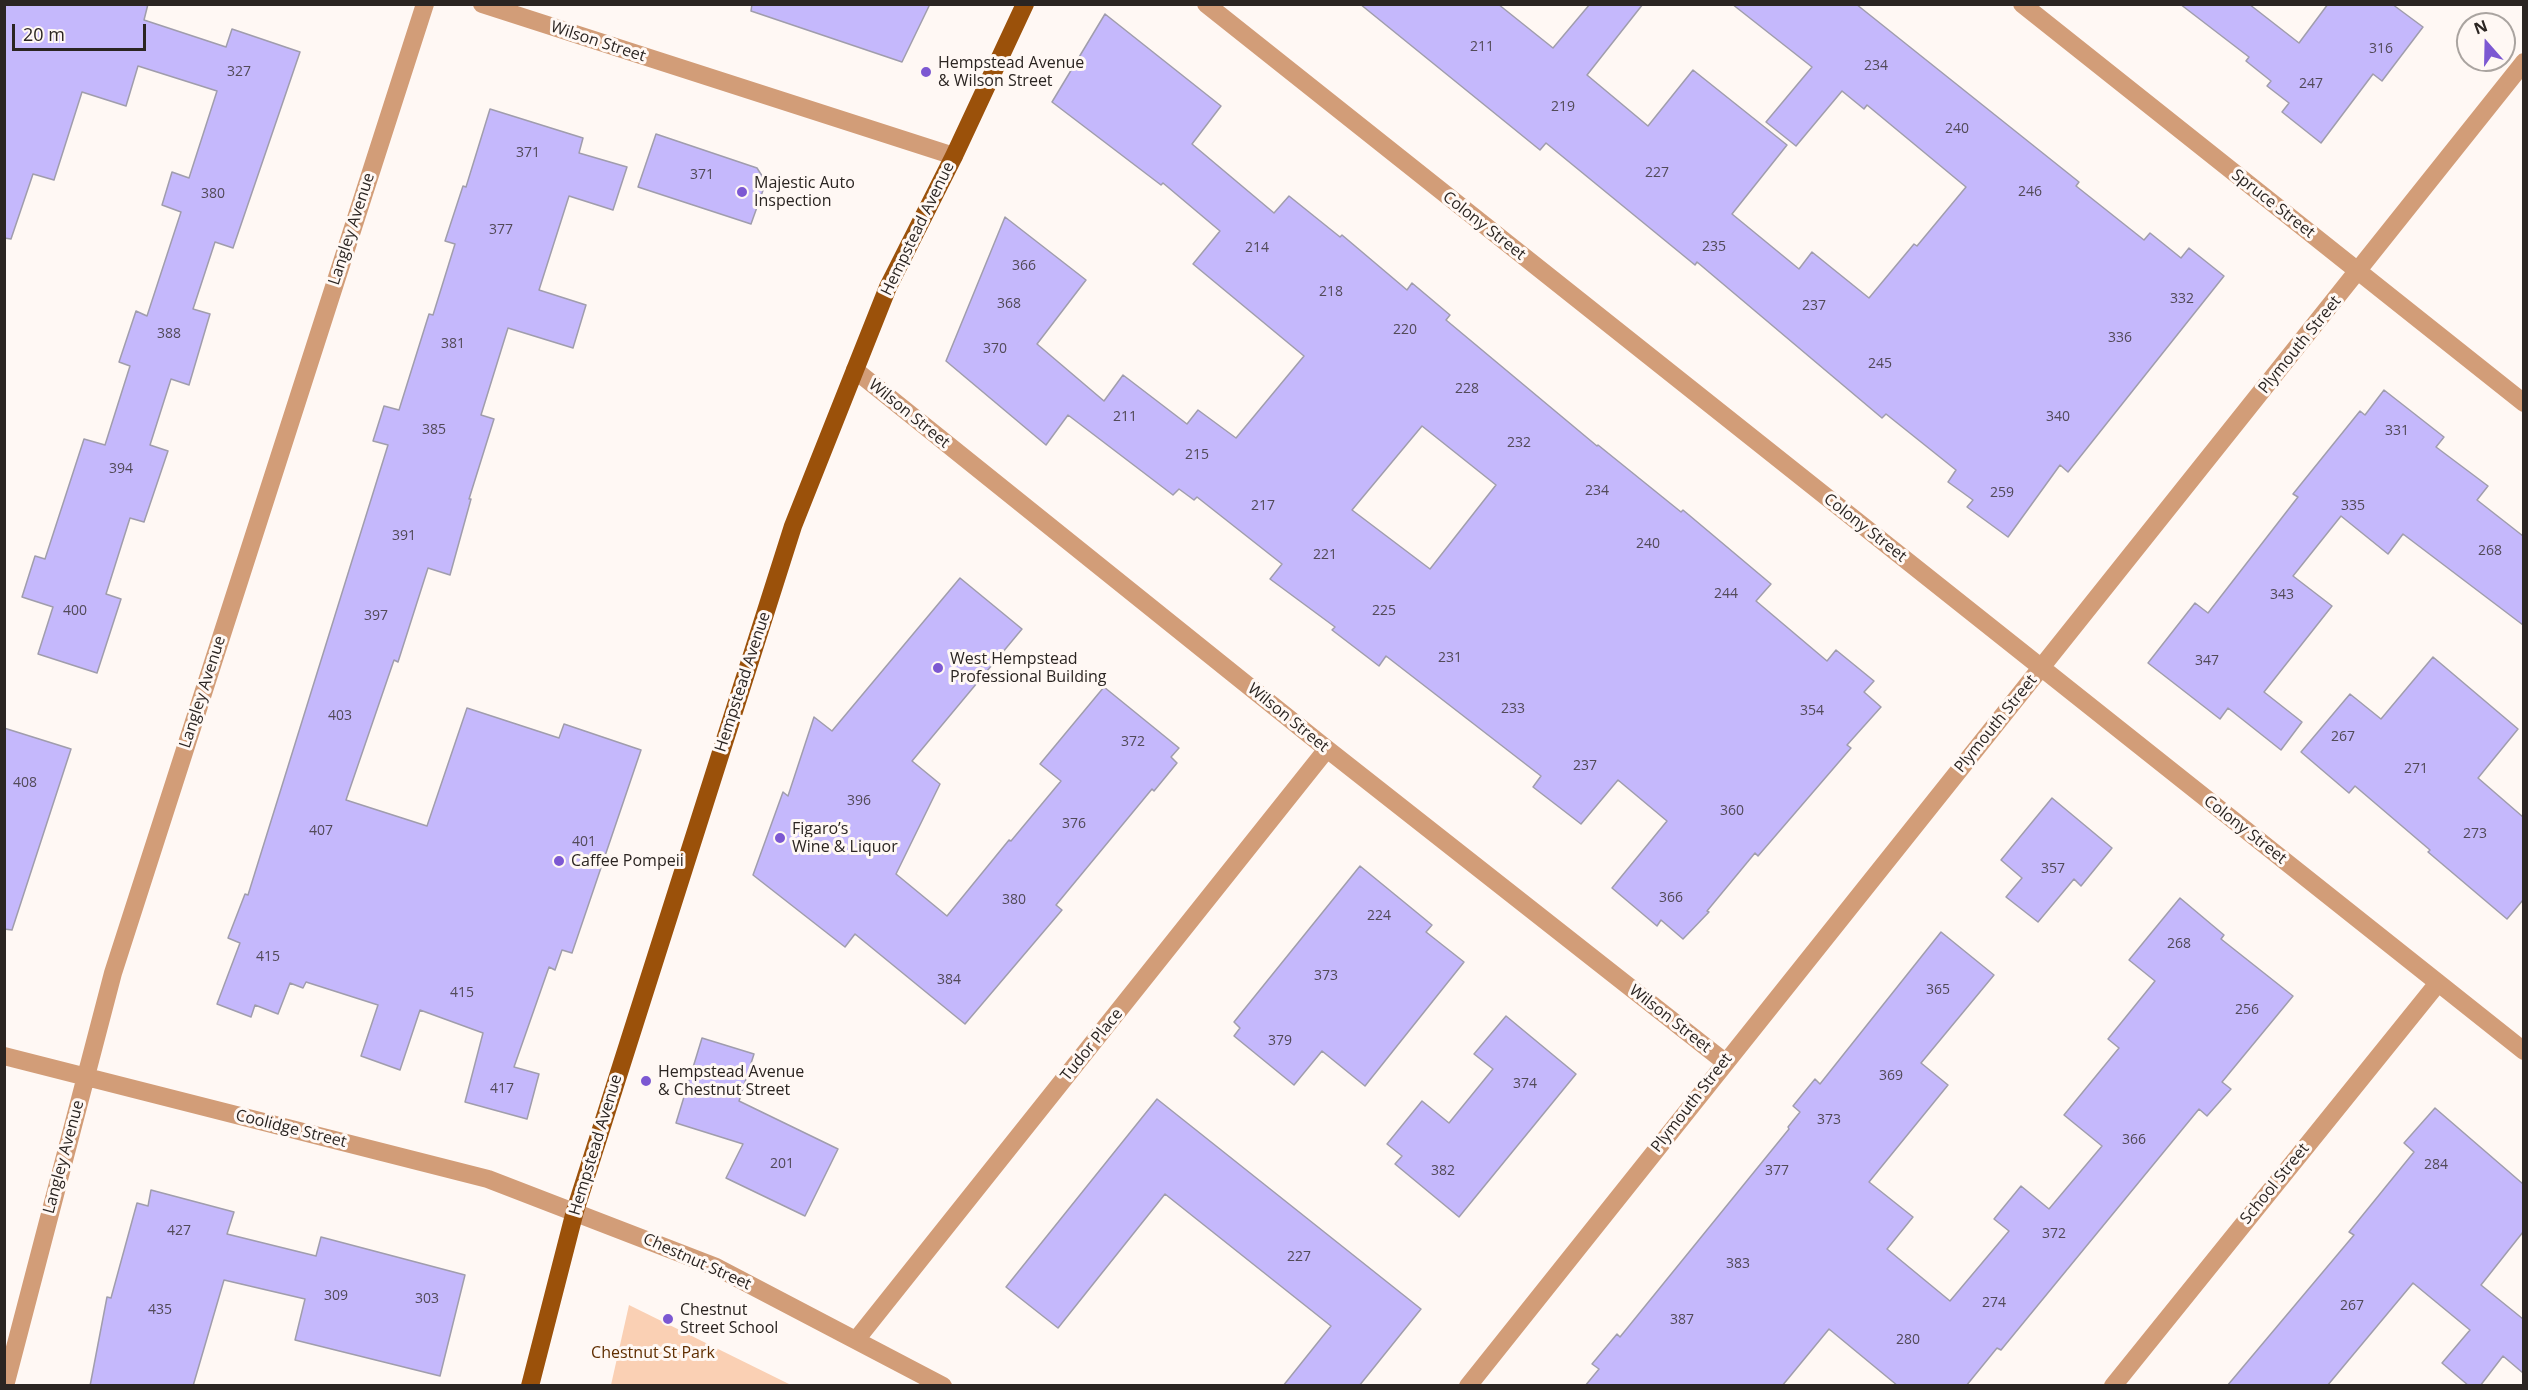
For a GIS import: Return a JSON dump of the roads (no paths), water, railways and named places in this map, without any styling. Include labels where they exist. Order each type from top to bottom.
[{"type":"main road","name":"Hempstead Avenue","points":[[530,1386],[575,1211],[793,526],[888,287],[954,156],[1025,4]]},
{"type":"street","name":"Langley Avenue","points":[[5,1386],[112,974],[425,4]]},
{"type":"street","name":"Wilson Street","points":[[482,4],[954,156]]},
{"type":"street","name":"Colony Street","points":[[1206,4],[2523,1051]]},
{"type":"street","name":"Spruce Street","points":[[2022,4],[2523,403]]},
{"type":"street","name":"Plymouth Street","points":[[1468,1386],[2358,272],[2523,62]]},
{"type":"street","name":"Wilson Street","points":[[855,370],[1327,749],[1725,1062]]},
{"type":"street","name":"Tudor Place","points":[[856,1340],[1327,749]]},
{"type":"street","name":"School Street","points":[[2113,1386],[2438,983]]},
{"type":"street","name":"Coolidge Street","points":[[4,1056],[488,1179],[575,1211]]},
{"type":"street","name":"Chestnut Street","points":[[575,1211],[716,1267],[943,1386]]},
{"type":"place","name":"Hempstead Avenue & Wilson Street","points":[[926,72]]},
{"type":"place","name":"Majestic Auto Inspection","points":[[742,192]]},
{"type":"place","name":"West Hempstead Professional Building","points":[[938,668]]},
{"type":"place","name":"Figaro’s Wine & Liquor","points":[[780,838]]},
{"type":"place","name":"Caffee Pompeii","points":[[559,861]]},
{"type":"place","name":"Hempstead Avenue & Chestnut Street","points":[[646,1081]]},
{"type":"place","name":"Chestnut Street School","points":[[668,1319]]},
{"type":"park label","name":"Chestnut St Park","points":[[653,1353]]}]
